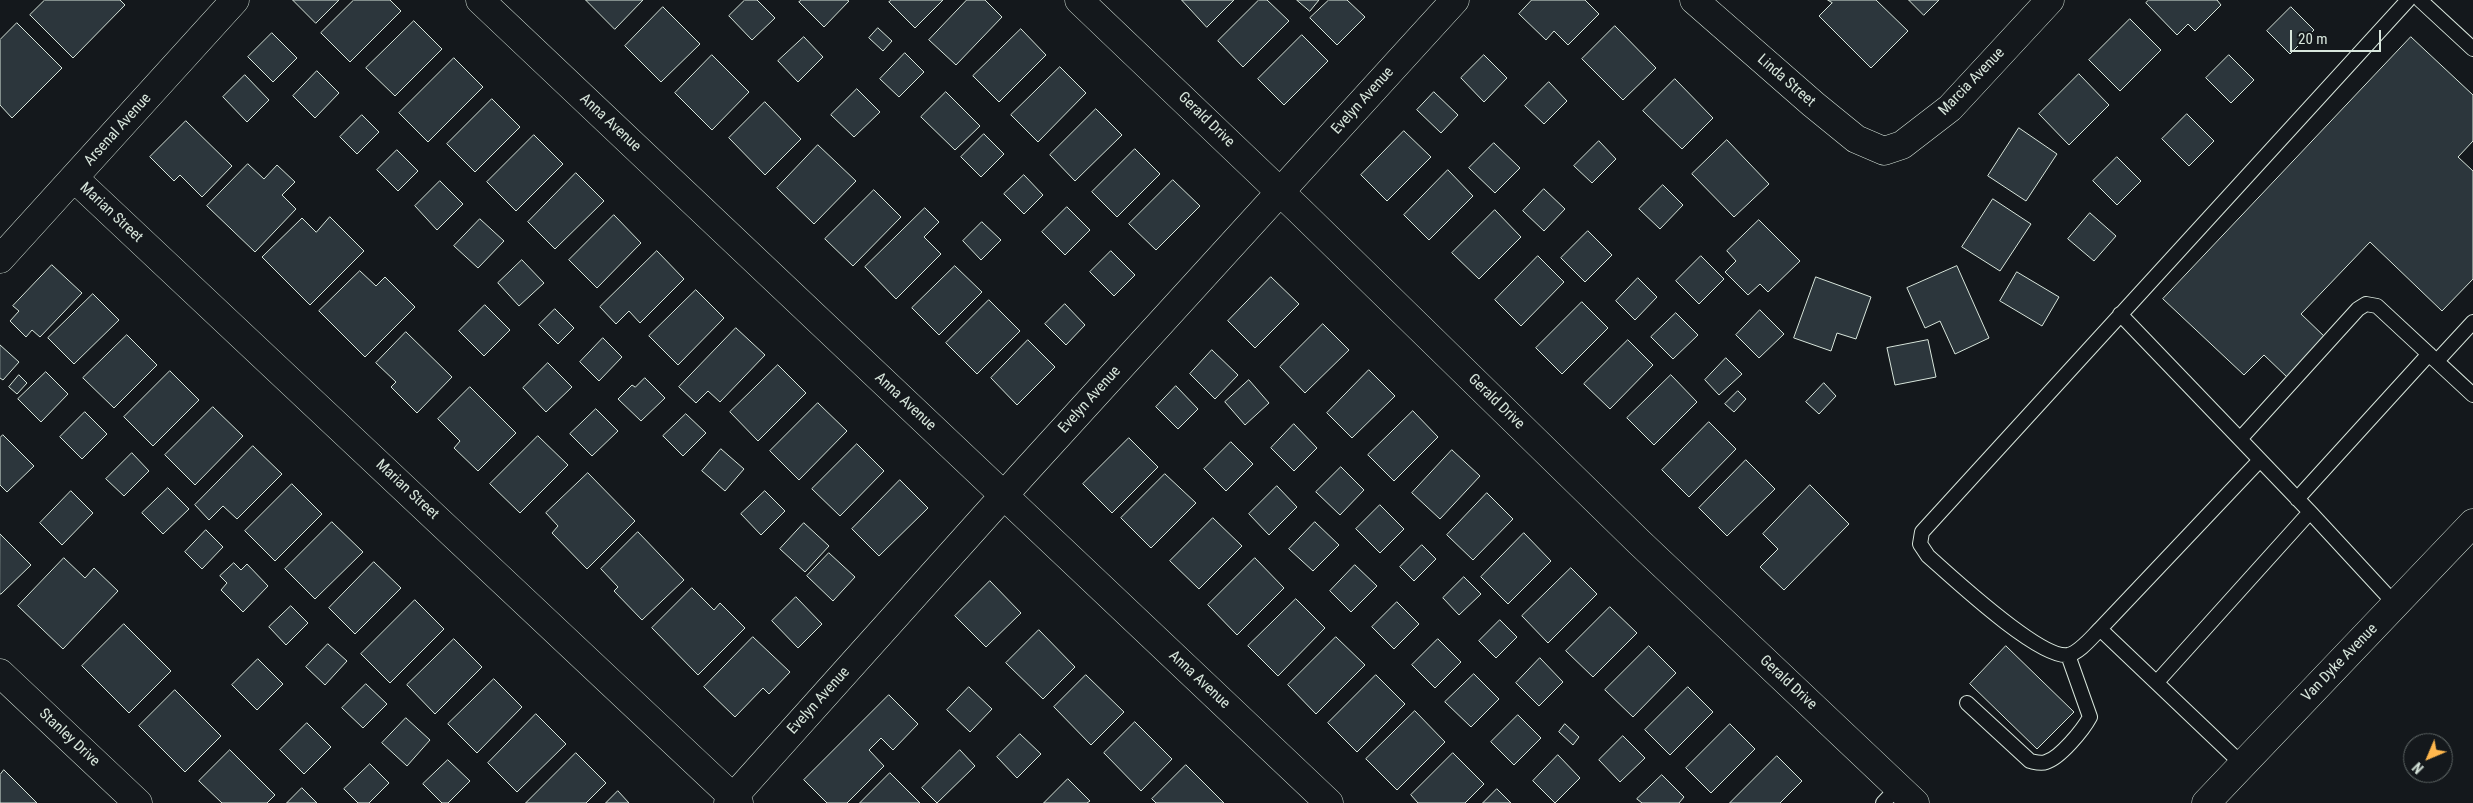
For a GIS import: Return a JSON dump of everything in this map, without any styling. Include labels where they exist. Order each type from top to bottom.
[{"type":"street","name":"Arsenal Avenue","points":[[0,259],[235,0]]},
{"type":"street","name":"Anna Avenue","points":[[480,0],[1329,803]]},
{"type":"street","name":"Gerald Drive","points":[[1079,0],[1280,191],[1899,798]]},
{"type":"street","name":"Evelyn Avenue","points":[[734,801],[1004,496],[1455,0]]},
{"type":"street","name":"Linda Street","points":[[1694,0],[1849,134],[1884,151]]},
{"type":"street","name":"Marcia Avenue","points":[[1884,151],[1902,145],[1950,108],[2050,0]]},
{"type":"street","name":"Marian Street","points":[[74,178],[734,801]]},
{"type":"street","name":"Van Dyke Avenue","points":[[2206,803],[2473,524]]},
{"type":"street","name":"Stanley Drive","points":[[0,673],[138,803]]},
{"type":"lane","points":[[2260,460],[2100,629],[2075,652],[2068,655],[2050,652],[2016,631],[1928,556],[1920,544],[1922,532],[2408,0]]},
{"type":"lane","points":[[2420,0],[2473,49]]},
{"type":"lane","points":[[2240,439],[2358,309],[2366,304],[2377,306],[2473,395]]},
{"type":"lane","points":[[2120,314],[2298,499],[2396,605]]},
{"type":"lane","points":[[2298,499],[2433,357],[2473,322]]},
{"type":"lane","points":[[2156,682],[2310,512]]},
{"type":"lane","points":[[2100,629],[2243,765]]},
{"type":"lane","points":[[1967,703],[2030,761],[2044,763],[2054,758],[2086,725],[2090,717],[2068,655]]},
{"type":"building","points":[[45,0],[120,0],[125,5],[73,58],[30,15]]},
{"type":"building","points":[[293,0],[339,0],[316,23]]},
{"type":"building","points":[[354,0],[390,0],[401,11],[350,62],[321,33]]},
{"type":"building","points":[[586,0],[643,0],[615,29]]},
{"type":"building","points":[[745,0],[757,0],[775,18],[752,40],[729,16]]},
{"type":"building","points":[[802,0],[849,1],[824,27],[799,2]]},
{"type":"building","points":[[892,0],[943,0],[915,28],[889,2]]},
{"type":"building","points":[[967,0],[985,0],[1002,17],[956,65],[929,40]]},
{"type":"building","points":[[1182,0],[1234,0],[1207,27]]},
{"type":"building","points":[[1259,0],[1267,0],[1289,21],[1243,67],[1218,41]]},
{"type":"building","points":[[1297,0],[1319,0],[1310,11]]},
{"type":"building","points":[[1329,0],[1347,0],[1365,17],[1337,45],[1310,18]]},
{"type":"building","points":[[1532,0],[1585,0],[1599,14],[1568,45],[1554,31],[1546,40],[1519,14]]},
{"type":"building","points":[[1828,0],[1876,0],[1908,31],[1871,68],[1819,16],[1832,3]]},
{"type":"building","points":[[1909,0],[1939,0],[1924,15]]},
{"type":"building","points":[[2149,0],[2217,0],[2221,5],[2195,31],[2188,24],[2177,35],[2146,3]]},
{"type":"building","points":[[663,7],[700,44],[661,82],[625,46]]},
{"type":"building","points":[[2291,7],[2314,30],[2290,54],[2267,31]]},
{"type":"building","points":[[2130,19],[2161,50],[2120,91],[2089,60]]},
{"type":"building","points":[[414,21],[442,49],[395,96],[366,68]]},
{"type":"building","points":[[17,23],[62,68],[12,118],[0,105],[0,40]]},
{"type":"building","points":[[1615,26],[1656,68],[1623,100],[1582,59]]},
{"type":"building","points":[[878,28],[892,41],[883,51],[869,38]]},
{"type":"building","points":[[1021,29],[1046,55],[999,102],[973,76]]},
{"type":"building","points":[[272,33],[297,58],[273,82],[248,57]]},
{"type":"building","points":[[1302,35],[1328,61],[1284,105],[1258,79]]},
{"type":"building","points":[[804,37],[823,57],[798,82],[778,61]]},
{"type":"building","points":[[2411,37],[2473,95],[2473,141],[2458,157],[2473,171],[2473,279],[2442,311],[2370,242],[2301,314],[2326,338],[2288,378],[2264,355],[2244,375],[2163,299]]},
{"type":"building","points":[[905,53],[924,72],[899,97],[880,79]]},
{"type":"building","points":[[712,55],[749,92],[712,130],[675,93]]},
{"type":"building","points":[[1484,55],[1507,78],[1484,102],[1461,78]]},
{"type":"building","points":[[2229,55],[2254,80],[2231,103],[2206,78]]},
{"type":"building","points":[[454,58],[483,87],[428,142],[399,113]]},
{"type":"building","points":[[1060,67],[1086,93],[1038,142],[1011,115]]},
{"type":"building","points":[[317,71],[339,93],[315,118],[293,96]]},
{"type":"building","points":[[2079,74],[2109,105],[2069,145],[2039,114]]},
{"type":"building","points":[[245,75],[269,100],[247,122],[223,97]]},
{"type":"building","points":[[1675,79],[1713,118],[1682,149],[1643,111]]},
{"type":"building","points":[[1549,82],[1567,101],[1544,124],[1525,106]]},
{"type":"building","points":[[857,89],[880,112],[854,137],[831,115]]},
{"type":"building","points":[[946,92],[980,126],[955,150],[921,117]]},
{"type":"building","points":[[1434,92],[1458,115],[1441,133],[1417,110]]},
{"type":"building","points":[[492,99],[520,127],[475,172],[447,144]]},
{"type":"building","points":[[765,102],[801,139],[765,175],[729,138]]},
{"type":"building","points":[[1096,109],[1122,135],[1075,181],[1050,155]]},
{"type":"building","points":[[2187,114],[2214,141],[2189,166],[2162,139]]},
{"type":"building","points":[[362,115],[379,132],[357,154],[340,137]]},
{"type":"building","points":[[186,121],[232,166],[202,197],[180,175],[174,181],[150,157]]},
{"type":"building","points":[[2019,128],[2057,154],[2026,201],[1988,176]]},
{"type":"building","points":[[1404,131],[1431,157],[1387,201],[1361,175]]},
{"type":"building","points":[[984,134],[1004,154],[981,177],[961,157]]},
{"type":"building","points":[[534,135],[563,164],[516,211],[487,182]]},
{"type":"building","points":[[1727,140],[1769,184],[1734,217],[1692,174]]},
{"type":"building","points":[[1599,141],[1616,159],[1592,183],[1574,166]]},
{"type":"building","points":[[1494,143],[1520,168],[1495,193],[1469,168]]},
{"type":"building","points":[[818,145],[856,181],[814,224],[777,188]]},
{"type":"building","points":[[1135,149],[1160,174],[1117,217],[1092,192]]},
{"type":"building","points":[[397,150],[418,171],[398,191],[377,170]]},
{"type":"building","points":[[2117,157],[2141,181],[2117,205],[2093,181]]},
{"type":"building","points":[[248,164],[264,179],[277,165],[295,182],[282,195],[296,209],[255,252],[207,206]]},
{"type":"building","points":[[1448,170],[1473,196],[1429,240],[1404,215]]},
{"type":"building","points":[[576,173],[604,201],[555,249],[528,222]]},
{"type":"building","points":[[1024,175],[1043,195],[1024,214],[1004,194]]},
{"type":"building","points":[[1173,180],[1200,206],[1156,250],[1129,224]]},
{"type":"building","points":[[440,181],[463,204],[437,230],[415,206]]},
{"type":"building","points":[[1663,185],[1683,205],[1660,229],[1639,209]]},
{"type":"building","points":[[1544,189],[1565,209],[1544,231],[1523,211]]},
{"type":"building","points":[[874,190],[901,217],[853,266],[825,239]]},
{"type":"building","points":[[1993,199],[2031,224],[2000,271],[1962,247]]},
{"type":"building","points":[[1067,207],[1090,230],[1065,255],[1042,232]]},
{"type":"building","points":[[925,208],[939,222],[924,237],[941,254],[896,299],[865,267]]},
{"type":"building","points":[[1495,210],[1521,237],[1479,279],[1452,253]]},
{"type":"building","points":[[2090,213],[2116,236],[2094,261],[2068,239]]},
{"type":"building","points":[[614,215],[641,243],[597,288],[569,260]]},
{"type":"building","points":[[330,217],[364,251],[310,305],[262,257],[302,218],[316,232]]},
{"type":"building","points":[[480,219],[504,241],[478,268],[454,246]]},
{"type":"building","points":[[1759,220],[1800,261],[1768,292],[1760,284],[1748,295],[1725,272],[1736,261],[1727,251]]},
{"type":"building","points":[[982,222],[1001,240],[981,260],[963,241]]},
{"type":"building","points":[[1588,231],[1612,255],[1585,282],[1561,258]]},
{"type":"building","points":[[657,251],[684,279],[640,323],[629,311],[616,324],[600,307]]},
{"type":"building","points":[[1111,251],[1135,275],[1114,296],[1090,272]]},
{"type":"building","points":[[1538,256],[1564,282],[1521,326],[1495,300]]},
{"type":"building","points":[[1701,256],[1724,279],[1699,304],[1676,281]]},
{"type":"building","points":[[522,260],[544,283],[519,306],[498,283]]},
{"type":"building","points":[[52,265],[82,293],[40,337],[32,330],[26,337],[10,321],[19,311],[13,306]]},
{"type":"building","points":[[955,266],[982,292],[939,335],[912,308]]},
{"type":"building","points":[[1957,266],[1989,338],[1955,354],[1940,321],[1925,328],[1907,288]]},
{"type":"building","points":[[360,271],[376,286],[385,277],[415,307],[365,357],[319,311]]},
{"type":"building","points":[[2017,272],[2059,297],[2042,326],[2000,301]]},
{"type":"building","points":[[1271,277],[1299,304],[1255,348],[1228,321]]},
{"type":"building","points":[[1816,277],[1871,297],[1856,339],[1837,333],[1831,351],[1794,338]]},
{"type":"building","points":[[1638,278],[1657,297],[1635,320],[1616,301]]},
{"type":"building","points":[[696,290],[724,318],[678,365],[649,336]]},
{"type":"building","points":[[93,294],[119,320],[74,364],[48,338]]},
{"type":"building","points":[[989,300],[1020,331],[977,374],[946,343]]},
{"type":"building","points":[[1582,302],[1608,328],[1562,374],[1536,348]]},
{"type":"building","points":[[1065,304],[1085,325],[1066,345],[1045,324]]},
{"type":"building","points":[[485,305],[510,330],[484,356],[459,331]]},
{"type":"building","points":[[555,309],[574,328],[558,344],[539,325]]},
{"type":"building","points":[[1760,310],[1784,334],[1759,358],[1736,335]]},
{"type":"building","points":[[1676,313],[1698,335],[1673,359],[1651,337]]},
{"type":"building","points":[[1323,324],[1349,350],[1305,393],[1280,367]]},
{"type":"building","points":[[736,328],[765,355],[720,402],[708,391],[696,403],[679,387]]},
{"type":"building","points":[[406,332],[452,377],[417,413],[391,387],[396,382],[376,363]]},
{"type":"building","points":[[127,335],[157,365],[114,408],[83,378]]},
{"type":"building","points":[[603,338],[622,357],[599,381],[580,362]]},
{"type":"building","points":[[1028,340],[1055,367],[1017,405],[991,378]]},
{"type":"building","points":[[1628,340],[1653,365],[1610,409],[1584,384]]},
{"type":"building","points":[[1928,340],[1936,377],[1895,385],[1887,348]]},
{"type":"building","points":[[0,345],[19,362],[3,380],[0,378]]},
{"type":"building","points":[[1212,350],[1238,375],[1215,399],[1190,374]]},
{"type":"building","points":[[1726,358],[1742,374],[1719,395],[1705,380]]},
{"type":"building","points":[[548,363],[572,387],[546,412],[523,388]]},
{"type":"building","points":[[778,365],[806,393],[758,441],[730,412]]},
{"type":"building","points":[[1369,370],[1395,396],[1352,438],[1327,413]]},
{"type":"building","points":[[170,371],[199,400],[153,446],[124,417]]},
{"type":"building","points":[[46,372],[68,394],[41,422],[18,399]]},
{"type":"building","points":[[19,375],[27,383],[17,394],[9,387]]},
{"type":"building","points":[[1671,375],[1697,402],[1654,445],[1627,418]]},
{"type":"building","points":[[645,378],[665,398],[641,421],[618,399],[632,385],[635,387]]},
{"type":"building","points":[[1249,380],[1269,403],[1245,425],[1225,402]]},
{"type":"building","points":[[1824,383],[1836,396],[1819,414],[1806,402]]},
{"type":"building","points":[[1176,386],[1198,409],[1178,429],[1156,407]]},
{"type":"building","points":[[470,387],[516,433],[478,471],[454,448],[460,441],[438,419]]},
{"type":"building","points":[[1738,391],[1746,399],[1734,412],[1725,404]]},
{"type":"building","points":[[818,403],[847,431],[799,480],[770,451]]},
{"type":"building","points":[[213,407],[243,436],[195,485],[165,455]]},
{"type":"building","points":[[596,409],[618,431],[592,456],[570,434]]},
{"type":"building","points":[[1413,411],[1438,437],[1394,481],[1368,455]]},
{"type":"building","points":[[85,412],[107,434],[82,459],[60,437]]},
{"type":"building","points":[[686,414],[706,433],[683,456],[663,436]]},
{"type":"building","points":[[1709,422],[1736,449],[1689,497],[1662,470]]},
{"type":"building","points":[[1294,424],[1317,448],[1294,471],[1271,448]]},
{"type":"building","points":[[3,435],[34,466],[7,492],[0,485],[0,438]]},
{"type":"building","points":[[538,436],[568,465],[520,513],[490,484]]},
{"type":"building","points":[[1129,438],[1158,467],[1112,513],[1083,484]]},
{"type":"building","points":[[1231,442],[1253,464],[1226,491],[1204,469]]},
{"type":"building","points":[[857,444],[884,471],[840,516],[812,489]]},
{"type":"building","points":[[253,446],[282,474],[237,519],[223,506],[209,520],[195,505]]},
{"type":"building","points":[[721,449],[744,469],[725,491],[702,471]]},
{"type":"building","points":[[1452,450],[1480,476],[1440,519],[1412,493]]},
{"type":"building","points":[[132,453],[149,471],[124,496],[106,479]]},
{"type":"building","points":[[1746,460],[1775,489],[1727,536],[1699,508]]},
{"type":"building","points":[[1341,467],[1364,490],[1340,515],[1316,492]]},
{"type":"building","points":[[588,473],[635,521],[587,569],[552,533],[558,526],[546,513]]},
{"type":"building","points":[[1165,474],[1196,503],[1151,548],[1121,518]]},
{"type":"building","points":[[900,480],[928,508],[879,556],[852,529]]},
{"type":"building","points":[[292,484],[322,514],[275,561],[245,531]]},
{"type":"building","points":[[1810,485],[1849,524],[1784,590],[1760,567],[1778,549],[1763,534]]},
{"type":"building","points":[[1277,486],[1297,507],[1269,535],[1249,514]]},
{"type":"building","points":[[168,488],[189,509],[163,534],[142,513]]},
{"type":"building","points":[[71,491],[93,513],[62,545],[40,523]]},
{"type":"building","points":[[765,491],[785,511],[761,535],[741,514]]},
{"type":"building","points":[[1487,493],[1513,519],[1473,560],[1447,535]]},
{"type":"building","points":[[1380,505],[1404,529],[1380,553],[1356,529]]},
{"type":"building","points":[[1213,518],[1242,546],[1199,589],[1170,561]]},
{"type":"building","points":[[332,522],[363,552],[315,599],[285,569]]},
{"type":"building","points":[[1315,522],[1339,545],[1313,571],[1289,549]]},
{"type":"building","points":[[804,523],[829,546],[805,572],[780,549]]},
{"type":"building","points":[[206,530],[223,547],[202,569],[185,552]]},
{"type":"building","points":[[638,532],[684,580],[642,620],[614,591],[618,587],[601,569]]},
{"type":"building","points":[[1524,533],[1551,561],[1508,604],[1481,577]]},
{"type":"building","points":[[0,534],[31,565],[1,594],[0,594]]},
{"type":"building","points":[[1422,545],[1436,559],[1414,581],[1400,567]]},
{"type":"building","points":[[829,553],[855,577],[833,601],[807,576]]},
{"type":"building","points":[[64,558],[85,578],[94,568],[118,591],[63,649],[18,606]]},
{"type":"building","points":[[1255,558],[1284,588],[1237,635],[1208,605]]},
{"type":"building","points":[[374,562],[401,588],[355,634],[329,608]]},
{"type":"building","points":[[234,563],[241,570],[247,564],[268,586],[243,612],[221,590],[227,583],[220,576]]},
{"type":"building","points":[[1355,565],[1377,586],[1351,612],[1330,591]]},
{"type":"building","points":[[1571,568],[1597,594],[1548,643],[1522,616]]},
{"type":"building","points":[[1464,577],[1481,594],[1459,615],[1443,598]]},
{"type":"building","points":[[990,581],[1021,613],[986,647],[955,616]]},
{"type":"building","points":[[692,588],[714,610],[720,603],[745,628],[698,675],[652,628]]},
{"type":"building","points":[[796,597],[822,624],[798,648],[772,621]]},
{"type":"building","points":[[1296,599],[1325,628],[1278,676],[1248,646]]},
{"type":"building","points":[[415,600],[444,629],[390,683],[361,654]]},
{"type":"building","points":[[1397,602],[1419,624],[1394,649],[1372,627]]},
{"type":"building","points":[[291,606],[308,623],[286,645],[269,627]]},
{"type":"building","points":[[1610,607],[1637,633],[1593,677],[1566,651]]},
{"type":"building","points":[[1500,620],[1517,637],[1496,658],[1479,641]]},
{"type":"building","points":[[124,624],[171,671],[129,713],[82,666]]},
{"type":"building","points":[[1039,630],[1075,667],[1043,699],[1006,663]]},
{"type":"building","points":[[753,637],[790,672],[769,694],[763,688],[735,717],[704,687]]},
{"type":"building","points":[[1336,637],[1365,665],[1316,714],[1288,685]]},
{"type":"building","points":[[454,639],[482,667],[435,714],[407,685]]},
{"type":"building","points":[[1438,639],[1461,662],[1435,688],[1412,665]]},
{"type":"building","points":[[328,644],[347,661],[325,685],[306,667]]},
{"type":"building","points":[[1649,646],[1676,673],[1633,717],[1605,690]]},
{"type":"building","points":[[2006,646],[2074,712],[2037,749],[1970,684]]},
{"type":"building","points":[[1540,658],[1563,682],[1539,706],[1516,683]]},
{"type":"building","points":[[258,659],[283,684],[257,710],[232,685]]},
{"type":"building","points":[[1474,674],[1499,699],[1471,727],[1445,702]]},
{"type":"building","points":[[1086,675],[1124,712],[1091,745],[1054,707]]},
{"type":"building","points":[[1376,675],[1405,704],[1357,752],[1328,723]]},
{"type":"building","points":[[494,679],[522,707],[477,753],[448,724]]},
{"type":"building","points":[[366,684],[387,704],[363,728],[342,708]]},
{"type":"building","points":[[969,687],[992,709],[970,732],[947,710]]},
{"type":"building","points":[[1688,687],[1713,712],[1670,755],[1645,730]]},
{"type":"building","points":[[175,690],[221,736],[185,772],[139,726]]},
{"type":"building","points":[[889,695],[918,724],[893,750],[881,738],[869,750],[884,766],[847,803],[827,803],[804,780]]},
{"type":"building","points":[[1415,711],[1445,742],[1397,790],[1366,759]]},
{"type":"building","points":[[536,714],[566,744],[517,792],[488,763]]},
{"type":"building","points":[[1518,715],[1541,738],[1514,765],[1491,742]]},
{"type":"building","points":[[406,718],[430,740],[407,766],[382,743]]},
{"type":"building","points":[[1135,722],[1172,759],[1141,791],[1104,753]]},
{"type":"building","points":[[307,723],[331,747],[304,774],[280,750]]},
{"type":"building","points":[[1565,724],[1579,737],[1573,745],[1559,732]]},
{"type":"building","points":[[1730,724],[1755,749],[1711,793],[1686,768]]},
{"type":"building","points":[[1020,734],[1041,754],[1017,778],[997,757]]},
{"type":"building","points":[[1623,736],[1645,758],[1620,782],[1599,760]]},
{"type":"building","points":[[230,750],[275,795],[267,803],[222,803],[199,781]]},
{"type":"building","points":[[960,750],[975,766],[937,803],[922,788]]},
{"type":"building","points":[[576,753],[606,783],[586,803],[526,803]]},
{"type":"building","points":[[1453,753],[1484,784],[1465,803],[1418,803],[1411,795]]},
{"type":"building","points":[[1558,755],[1580,778],[1555,803],[1533,781]]},
{"type":"building","points":[[1777,756],[1802,781],[1780,803],[1730,803]]},
{"type":"building","points":[[448,760],[470,781],[448,803],[442,803],[423,784]]},
{"type":"building","points":[[370,764],[389,783],[369,803],[358,803],[344,789]]},
{"type":"building","points":[[1186,765],[1224,803],[1156,803],[1152,799]]},
{"type":"building","points":[[4,770],[37,803],[0,803],[0,775]]},
{"type":"building","points":[[890,773],[920,803],[860,803]]},
{"type":"building","points":[[1662,775],[1684,797],[1679,803],[1642,803],[1637,799]]},
{"type":"building","points":[[1068,779],[1090,801],[1087,803],[1044,803]]},
{"type":"building","points":[[302,788],[317,803],[287,803]]},
{"type":"building","points":[[1497,789],[1511,803],[1483,803]]},
{"type":"building","points":[[618,791],[629,803],[606,803]]}]
